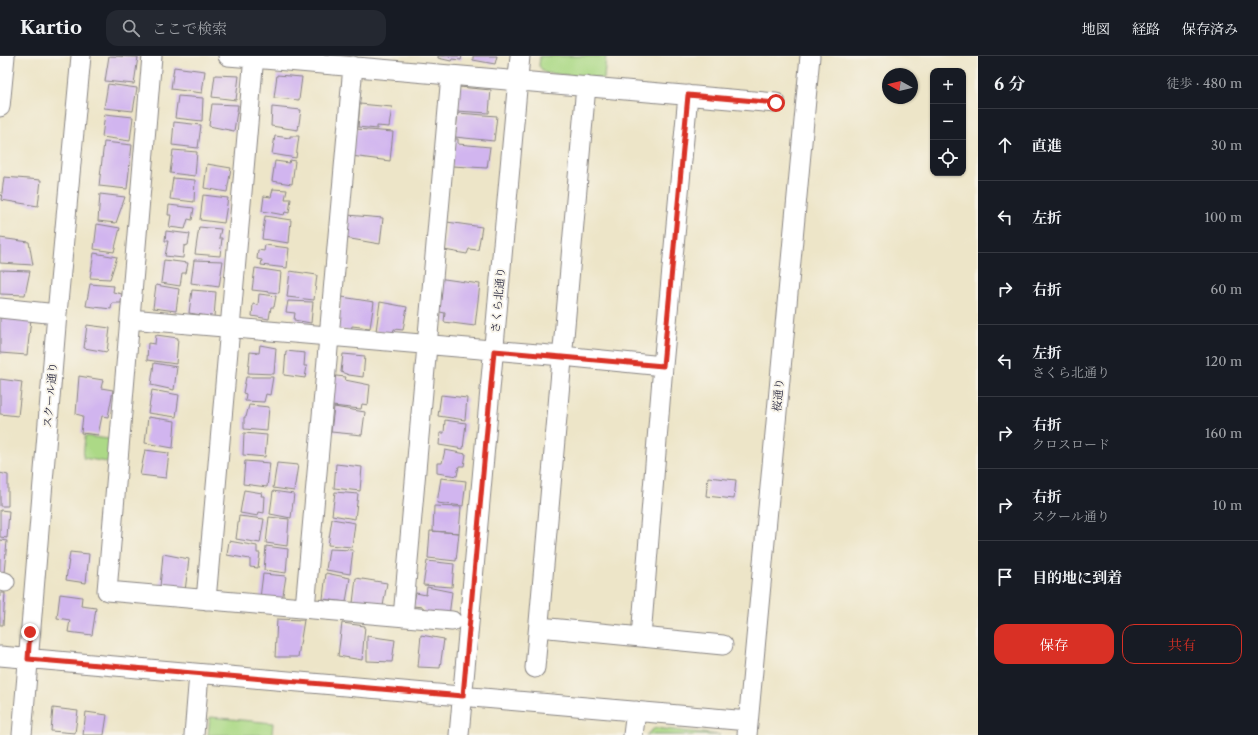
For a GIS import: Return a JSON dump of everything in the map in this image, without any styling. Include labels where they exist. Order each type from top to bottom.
[{"type":"street","points":[[0,107],[5,56]]},
{"type":"street","name":"スクール通り","points":[[22,735],[57,314],[81,56]]},
{"type":"street","points":[[152,56],[107,591],[452,621]]},
{"type":"street","points":[[228,56],[254,57],[776,103]]},
{"type":"street","name":"さくら北通り","points":[[459,735],[520,56]]},
{"type":"street","name":"桜通り","points":[[748,728],[810,56]]},
{"type":"street","points":[[206,600],[254,57]]},
{"type":"street","points":[[305,608],[353,66]]},
{"type":"street","points":[[403,617],[451,75]]},
{"type":"street","points":[[535,668],[586,86]]},
{"type":"street","points":[[641,636],[663,366],[688,95]]},
{"type":"street","points":[[0,308],[57,314]]},
{"type":"street","points":[[130,319],[663,366]]},
{"type":"street","points":[[539,627],[723,645]]},
{"type":"street","points":[[0,656],[636,711],[748,728]]},
{"type":"street","points":[[194,735],[199,674]]},
{"type":"street","points":[[633,735],[636,711]]},
{"type":"green space","points":[[540,56],[606,56],[604,79],[545,73],[539,66]]},
{"type":"green space","points":[[85,436],[116,440],[113,463],[83,458]]},
{"type":"green space","points":[[210,717],[273,723],[272,735],[208,735]]},
{"type":"green space","points":[[655,728],[720,735],[646,735]]},
{"type":"building","points":[[109,56],[138,57],[134,84],[105,81]]},
{"type":"building","points":[[438,56],[462,56],[461,60],[452,59],[451,61],[438,58]]},
{"type":"building","points":[[473,56],[497,56],[495,64],[473,60]]},
{"type":"building","points":[[174,67],[205,71],[202,93],[171,89]]},
{"type":"building","points":[[215,75],[239,76],[236,100],[212,97]]},
{"type":"building","points":[[277,75],[302,77],[299,100],[274,98]]},
{"type":"building","points":[[108,84],[137,88],[133,111],[104,108]]},
{"type":"building","points":[[459,87],[491,90],[489,113],[456,111]]},
{"type":"building","points":[[178,96],[203,98],[202,121],[175,118]]},
{"type":"building","points":[[212,104],[238,105],[234,131],[209,126]]},
{"type":"building","points":[[360,104],[392,107],[389,127],[377,126],[377,129],[358,127]]},
{"type":"building","points":[[272,107],[301,110],[298,130],[271,126]]},
{"type":"building","points":[[458,113],[497,116],[494,141],[455,137]]},
{"type":"building","points":[[105,114],[133,117],[130,141],[102,137]]},
{"type":"building","points":[[174,122],[201,125],[198,148],[172,145]]},
{"type":"building","points":[[356,129],[393,132],[390,161],[351,156]]},
{"type":"building","points":[[275,136],[290,138],[290,136],[299,136],[296,158],[272,154]]},
{"type":"building","points":[[447,139],[458,139],[458,144],[490,147],[487,168],[452,166]]},
{"type":"building","points":[[104,142],[132,145],[127,189],[99,186]]},
{"type":"building","points":[[173,150],[197,152],[195,176],[170,173]]},
{"type":"building","points":[[290,160],[295,161],[292,184],[272,181],[275,161],[289,163]]},
{"type":"building","points":[[207,164],[231,168],[227,192],[204,188]]},
{"type":"building","points":[[4,177],[41,180],[38,206],[1,200]]},
{"type":"building","points":[[173,178],[195,180],[194,202],[170,199]]},
{"type":"building","points":[[273,189],[287,190],[285,199],[291,199],[289,213],[285,212],[284,215],[262,211],[264,196],[271,197]]},
{"type":"building","points":[[100,194],[125,197],[116,223],[98,221]]},
{"type":"building","points":[[203,195],[228,198],[224,223],[200,220]]},
{"type":"building","points":[[169,205],[194,208],[192,220],[188,219],[185,229],[169,227],[171,215],[168,215]]},
{"type":"building","points":[[347,215],[383,218],[380,244],[345,238]]},
{"type":"building","points":[[265,216],[291,220],[289,243],[262,239]]},
{"type":"building","points":[[447,222],[482,227],[478,250],[469,249],[467,254],[444,250]]},
{"type":"building","points":[[97,224],[120,228],[114,252],[94,249]]},
{"type":"building","points":[[199,227],[221,229],[219,238],[222,238],[220,256],[195,254]]},
{"type":"building","points":[[166,231],[190,234],[188,245],[184,246],[183,258],[165,256],[168,241],[165,241]]},
{"type":"building","points":[[0,238],[29,242],[33,265],[0,263]]},
{"type":"building","points":[[265,245],[289,248],[287,268],[261,265],[262,260],[257,259],[258,250],[264,251]]},
{"type":"building","points":[[94,253],[117,257],[110,279],[90,278]]},
{"type":"building","points":[[164,260],[188,263],[186,273],[182,273],[180,286],[161,283]]},
{"type":"building","points":[[194,260],[223,261],[219,287],[191,283]]},
{"type":"building","points":[[255,268],[281,272],[279,293],[252,290]]},
{"type":"building","points":[[0,270],[30,271],[25,295],[0,294]]},
{"type":"building","points":[[290,271],[317,275],[314,300],[287,297]]},
{"type":"building","points":[[437,278],[480,284],[475,326],[444,322],[445,313],[435,311]]},
{"type":"building","points":[[90,284],[114,286],[113,292],[122,294],[121,303],[112,303],[111,309],[86,306]]},
{"type":"building","points":[[156,285],[179,289],[176,311],[153,308]]},
{"type":"building","points":[[192,290],[216,292],[214,317],[189,313]]},
{"type":"building","points":[[259,294],[276,296],[274,307],[271,307],[269,319],[252,316],[253,304],[258,305]]},
{"type":"building","points":[[342,297],[374,302],[370,328],[352,326],[351,331],[337,329]]},
{"type":"building","points":[[288,301],[313,302],[311,323],[294,320],[295,313],[286,312]]},
{"type":"building","points":[[380,302],[407,307],[403,330],[394,329],[393,334],[376,331]]},
{"type":"building","points":[[0,318],[31,319],[27,355],[0,353]]},
{"type":"building","points":[[87,325],[110,328],[107,352],[84,348]]},
{"type":"building","points":[[156,335],[178,338],[176,364],[147,360],[148,343],[155,344]]},
{"type":"building","points":[[260,345],[276,348],[274,374],[248,373],[250,352],[259,353]]},
{"type":"building","points":[[286,351],[305,353],[304,366],[307,366],[305,378],[284,375]]},
{"type":"building","points":[[343,354],[365,356],[363,377],[341,372]]},
{"type":"building","points":[[154,363],[177,367],[174,390],[151,385]]},
{"type":"building","points":[[79,376],[103,380],[101,388],[113,390],[108,417],[102,416],[98,435],[81,433],[83,416],[76,414]]},
{"type":"building","points":[[336,376],[346,377],[345,380],[370,385],[368,405],[362,404],[361,409],[332,406],[332,379]]},
{"type":"building","points":[[246,377],[273,377],[270,395],[266,394],[264,402],[245,401],[246,394],[243,393]]},
{"type":"building","points":[[0,379],[22,382],[18,416],[0,414]]},
{"type":"building","points":[[152,390],[179,395],[176,417],[148,413]]},
{"type":"building","points":[[441,395],[467,398],[465,420],[438,416]]},
{"type":"building","points":[[249,405],[269,407],[267,431],[244,429],[244,417],[246,417]]},
{"type":"building","points":[[334,407],[365,412],[362,435],[331,432]]},
{"type":"building","points":[[148,417],[175,421],[173,448],[145,443]]},
{"type":"building","points":[[445,420],[466,423],[463,449],[439,445],[440,433],[444,433]]},
{"type":"building","points":[[244,433],[267,435],[265,457],[243,455]]},
{"type":"building","points":[[145,450],[169,453],[166,478],[140,475]]},
{"type":"building","points":[[445,450],[466,454],[464,466],[459,466],[457,476],[437,473],[437,463],[442,463]]},
{"type":"building","points":[[245,461],[270,463],[267,487],[243,484]]},
{"type":"building","points":[[277,463],[298,465],[294,491],[273,488]]},
{"type":"building","points":[[336,464],[362,467],[360,491],[334,488]]},
{"type":"building","points":[[0,473],[8,475],[8,506],[0,506]]},
{"type":"building","points":[[708,477],[736,480],[734,499],[706,496]]},
{"type":"building","points":[[441,478],[466,481],[463,506],[437,503]]},
{"type":"building","points":[[244,490],[262,493],[261,496],[265,496],[264,513],[259,512],[258,516],[240,513]]},
{"type":"building","points":[[273,491],[294,494],[291,518],[270,514]]},
{"type":"building","points":[[335,492],[358,494],[355,519],[332,515]]},
{"type":"building","points":[[434,506],[461,507],[459,533],[433,531]]},
{"type":"building","points":[[0,510],[9,511],[7,538],[0,537]]},
{"type":"building","points":[[239,516],[264,519],[260,543],[236,539]]},
{"type":"building","points":[[269,517],[289,519],[287,546],[266,543]]},
{"type":"building","points":[[332,519],[355,523],[352,547],[328,545]]},
{"type":"building","points":[[430,531],[459,533],[456,561],[428,558]]},
{"type":"building","points":[[0,540],[7,541],[4,573],[0,572]]},
{"type":"building","points":[[229,541],[257,546],[257,553],[260,553],[258,568],[250,567],[250,559],[227,555]]},
{"type":"building","points":[[266,546],[288,549],[286,573],[264,570]]},
{"type":"building","points":[[329,549],[353,550],[350,574],[326,570]]},
{"type":"building","points":[[70,552],[89,554],[86,583],[66,580]]},
{"type":"building","points":[[163,554],[189,559],[185,591],[160,587]]},
{"type":"building","points":[[427,561],[454,564],[452,587],[423,585]]},
{"type":"building","points":[[326,573],[350,578],[346,602],[323,599]]},
{"type":"building","points":[[263,574],[286,576],[282,601],[260,598]]},
{"type":"building","points":[[356,578],[387,583],[383,606],[353,603]]},
{"type":"building","points":[[427,587],[452,592],[449,616],[424,613],[423,607],[413,606],[416,593],[426,595]]},
{"type":"building","points":[[0,593],[5,593],[3,625],[0,625]]},
{"type":"building","points":[[60,594],[82,597],[81,606],[96,608],[92,635],[68,632],[70,620],[57,618]]},
{"type":"building","points":[[277,619],[304,620],[298,657],[275,657]]},
{"type":"building","points":[[342,623],[365,626],[362,660],[338,656]]},
{"type":"building","points":[[421,635],[444,639],[440,668],[418,667]]},
{"type":"building","points":[[367,636],[395,640],[392,662],[367,661]]},
{"type":"building","points":[[53,708],[78,711],[75,733],[51,731]]},
{"type":"building","points":[[86,712],[107,715],[104,735],[83,735]]},
{"type":"route","points":[[30,632],[28,659],[463,696],[494,351],[663,366],[688,95],[776,103]]}]
